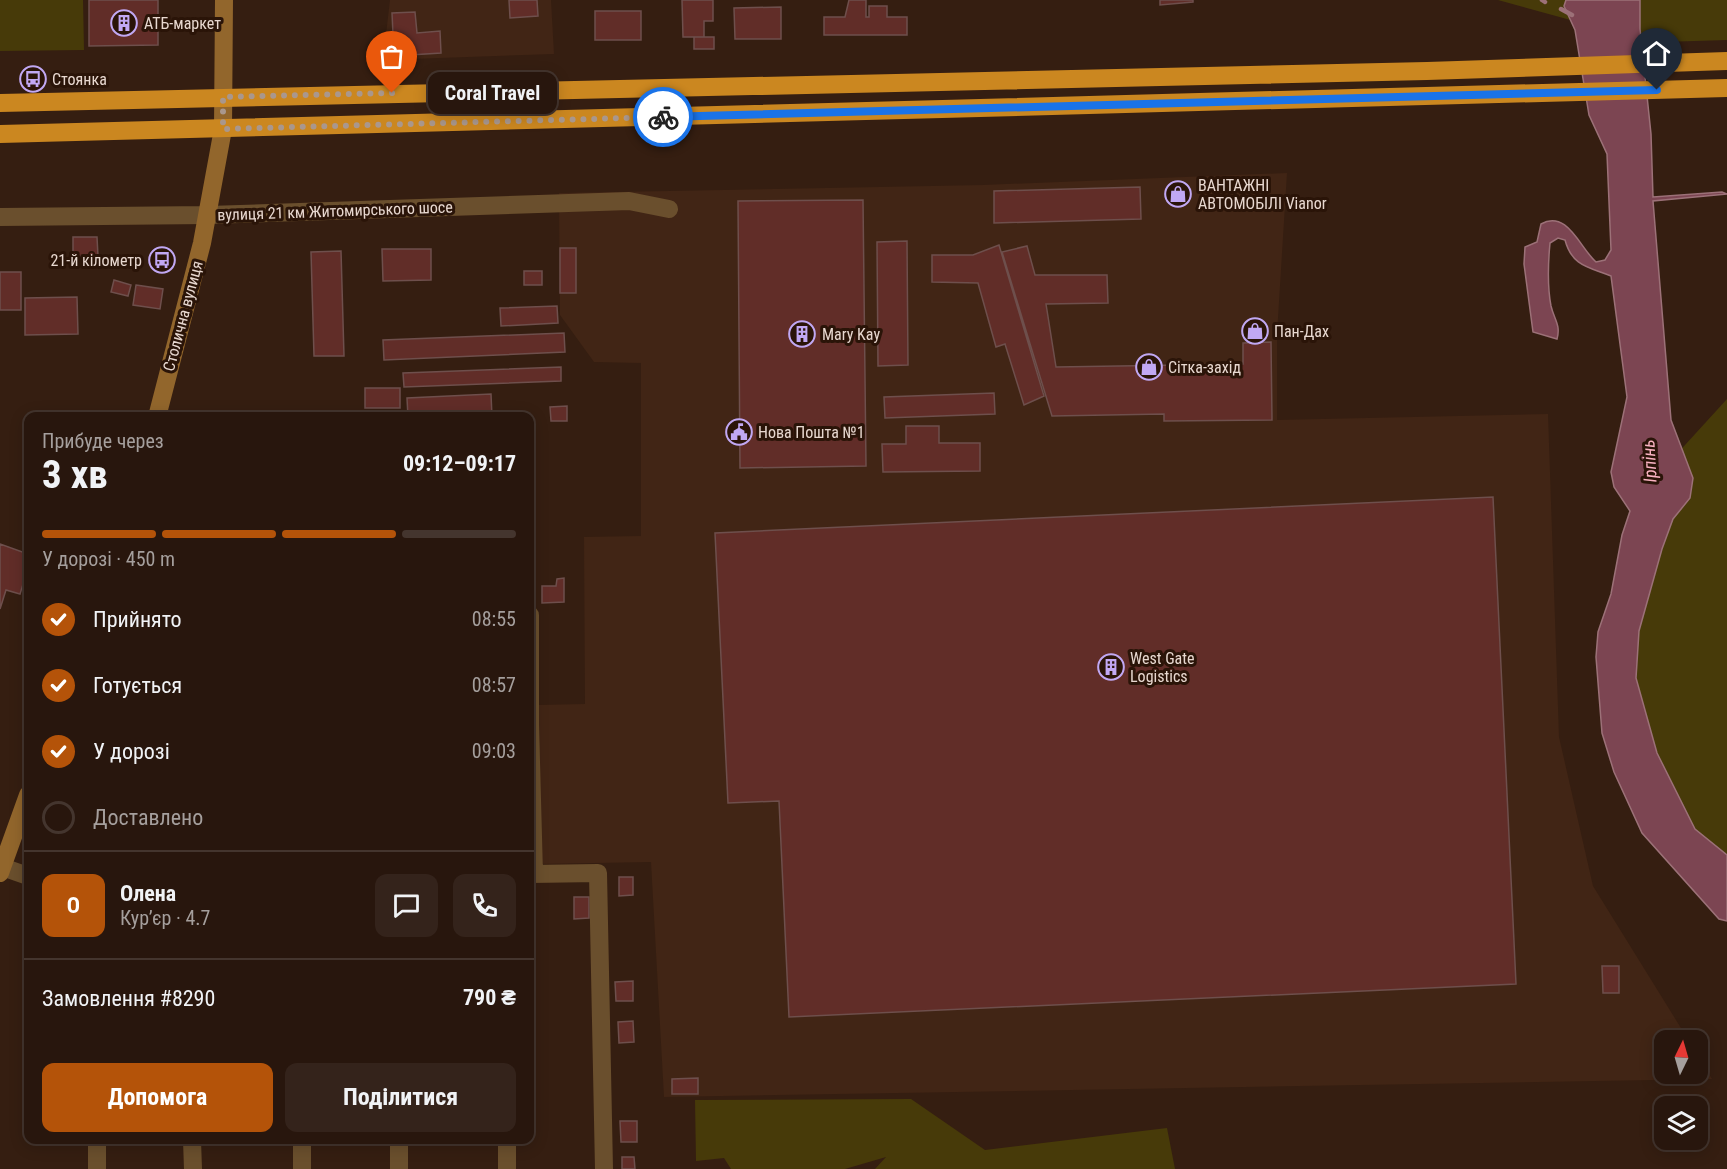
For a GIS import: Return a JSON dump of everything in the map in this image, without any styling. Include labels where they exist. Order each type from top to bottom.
[{"type":"highway","points":[[0,103],[1721,61]]},
{"type":"highway","points":[[0,134],[1726,88]]},
{"type":"main road","name":"Столична вулиця","points":[[158,412],[208,215],[223,129],[224,0]]},
{"type":"main road","points":[[1,870],[24,806]]},
{"type":"street","name":"вулиця 21 км Житомирського шосе","points":[[0,217],[208,215],[629,201],[669,209]]},
{"type":"street","points":[[1,870],[24,875]]},
{"type":"street","points":[[534,874],[598,873],[604,1169]]},
{"type":"street","points":[[97,1144],[98,1169]]},
{"type":"street","points":[[192,1144],[193,1169]]},
{"type":"street","points":[[302,1144],[302,1169]]},
{"type":"street","points":[[399,1144],[399,1169]]},
{"type":"street","points":[[507,1144],[507,1169]]},
{"type":"shaded area","points":[[0,0],[83,0],[84,50],[0,51]]},
{"type":"shaded area","points":[[390,0],[551,0],[554,54],[383,60]]},
{"type":"shaded area","points":[[1498,0],[1727,0],[1727,40],[1598,44],[1596,27]]},
{"type":"shaded area","points":[[1287,173],[1277,334],[1277,420],[1548,414],[1559,737],[1593,886],[1682,1030],[1654,1030],[1654,1080],[664,1097],[651,862],[539,864],[538,705],[585,704],[584,537],[641,536],[641,363],[594,362],[560,315],[559,193],[983,185]]},
{"type":"shaded area","points":[[1727,399],[1727,891],[1625,729],[1654,479]]},
{"type":"shaded area","points":[[911,1099],[985,1150],[1167,1128],[1175,1169],[875,1169],[886,1157],[845,1169],[731,1169],[724,1158],[696,1161],[695,1100]]},
{"type":"water","name":"Ірпінь","points":[[1566,0],[1640,0],[1640,29],[1651,134],[1653,197],[1722,192],[1727,194],[1653,201],[1671,420],[1693,478],[1690,498],[1673,519],[1662,549],[1639,631],[1636,678],[1657,753],[1695,829],[1727,855],[1727,921],[1719,919],[1642,833],[1614,772],[1602,733],[1596,657],[1598,632],[1611,594],[1622,535],[1630,511],[1614,487],[1611,472],[1627,397],[1611,276],[1582,264],[1572,255],[1565,240],[1558,238],[1550,243],[1549,290],[1551,306],[1558,326],[1557,339],[1533,332],[1524,264],[1525,247],[1537,242],[1541,224],[1550,221],[1566,226],[1596,262],[1605,260],[1611,250],[1607,154],[1589,115],[1575,30],[1564,6]]},
{"type":"building","name":"АТБ-маркет","points":[[89,0],[158,0],[158,45],[89,46]]},
{"type":"building","points":[[509,0],[537,0],[538,16],[510,18]]},
{"type":"building","points":[[682,0],[713,0],[713,21],[704,21],[704,37],[683,37]]},
{"type":"building","points":[[849,0],[866,0],[866,17],[869,17],[869,6],[887,6],[887,17],[907,17],[907,35],[824,35],[824,17],[845,17]]},
{"type":"building","points":[[1160,0],[1193,0],[1193,2],[1160,5]]},
{"type":"building","points":[[781,7],[781,39],[735,39],[734,8]]},
{"type":"building","points":[[595,11],[641,11],[641,40],[595,40]]},
{"type":"building","points":[[415,12],[417,33],[440,31],[441,53],[394,56],[392,13]]},
{"type":"building","points":[[694,37],[714,37],[714,49],[694,49]]},
{"type":"building","points":[[1140,187],[1141,219],[994,223],[994,191]]},
{"type":"building","name":"Mary Kay","points":[[863,200],[866,466],[740,468],[738,201]]},
{"type":"building","points":[[73,237],[97,237],[98,256],[73,256]]},
{"type":"building","points":[[907,241],[908,365],[878,366],[877,242]]},
{"type":"building","points":[[999,245],[1044,396],[1024,405],[1005,344],[996,347],[978,283],[932,282],[932,255],[973,255]]},
{"type":"building","points":[[1027,246],[1035,275],[1107,275],[1108,303],[1046,304],[1056,367],[1243,364],[1243,343],[1271,342],[1272,420],[1164,421],[1164,414],[1052,416],[1002,252]]},
{"type":"building","points":[[560,248],[576,248],[576,293],[560,293]]},
{"type":"building","points":[[382,249],[431,249],[431,280],[383,281]]},
{"type":"building","points":[[341,251],[344,356],[314,356],[311,252]]},
{"type":"building","points":[[524,271],[542,271],[542,285],[524,285]]},
{"type":"building","points":[[0,272],[21,272],[21,310],[0,310]]},
{"type":"building","points":[[114,280],[131,285],[128,296],[111,292]]},
{"type":"building","points":[[136,285],[163,289],[160,309],[133,305]]},
{"type":"building","points":[[77,297],[78,334],[25,335],[25,298]]},
{"type":"building","points":[[557,306],[558,323],[501,326],[500,308]]},
{"type":"building","points":[[564,333],[565,352],[384,360],[383,340]]},
{"type":"building","points":[[561,367],[561,381],[404,387],[403,373]]},
{"type":"building","points":[[365,388],[400,388],[400,408],[365,408]]},
{"type":"building","points":[[994,393],[995,414],[885,418],[884,397]]},
{"type":"building","points":[[491,394],[492,412],[408,412],[407,398]]},
{"type":"building","points":[[567,406],[567,421],[551,421],[550,407]]},
{"type":"building","points":[[906,426],[939,426],[939,443],[980,443],[980,471],[883,472],[882,444],[906,444]]},
{"type":"building","name":"West Gate Logistics","points":[[1493,497],[1516,984],[789,1017],[779,801],[728,803],[715,533]]},
{"type":"building","points":[[0,544],[24,553],[24,581],[20,594],[6,590],[0,609]]},
{"type":"building","points":[[564,578],[564,602],[542,603],[542,586],[556,586],[557,579]]},
{"type":"building","points":[[619,877],[633,877],[633,895],[619,896]]},
{"type":"building","points":[[574,897],[589,897],[589,918],[574,919]]},
{"type":"building","points":[[1602,966],[1619,966],[1619,993],[1603,993]]},
{"type":"building","points":[[633,981],[633,1001],[616,1001],[615,982]]},
{"type":"building","points":[[633,1021],[634,1042],[619,1043],[618,1022]]},
{"type":"building","points":[[698,1078],[698,1094],[672,1094],[672,1079]]},
{"type":"building","points":[[620,1121],[637,1121],[637,1142],[621,1142]]},
{"type":"building","points":[[622,1157],[634,1157],[635,1169],[622,1169]]},
{"type":"waterway","points":[[1561,9],[1572,15]]},
{"type":"way so far","points":[[392,93],[223,97],[223,129],[663,117]]},
{"type":"place","name":"АТБ-маркет","points":[[124,23]]},
{"type":"place","name":"Стоянка","points":[[33,79]]},
{"type":"place","name":"Coral Travel","points":[[392,93]]},
{"type":"place","name":"ВАНТАЖНІ АВТОМОБІЛІ Vianor","points":[[1178,194]]},
{"type":"place","name":"21-й кілометр","points":[[162,260]]},
{"type":"place","name":"Пан-Дах","points":[[1255,331]]},
{"type":"place","name":"Mary Kay","points":[[802,334]]},
{"type":"place","name":"Сітка-захід","points":[[1149,367]]},
{"type":"place","name":"Нова Пошта №1","points":[[739,432]]},
{"type":"place","name":"West Gate Logistics","points":[[1111,667]]},
{"type":"route","points":[[663,117],[1397,95],[1657,90]]}]
